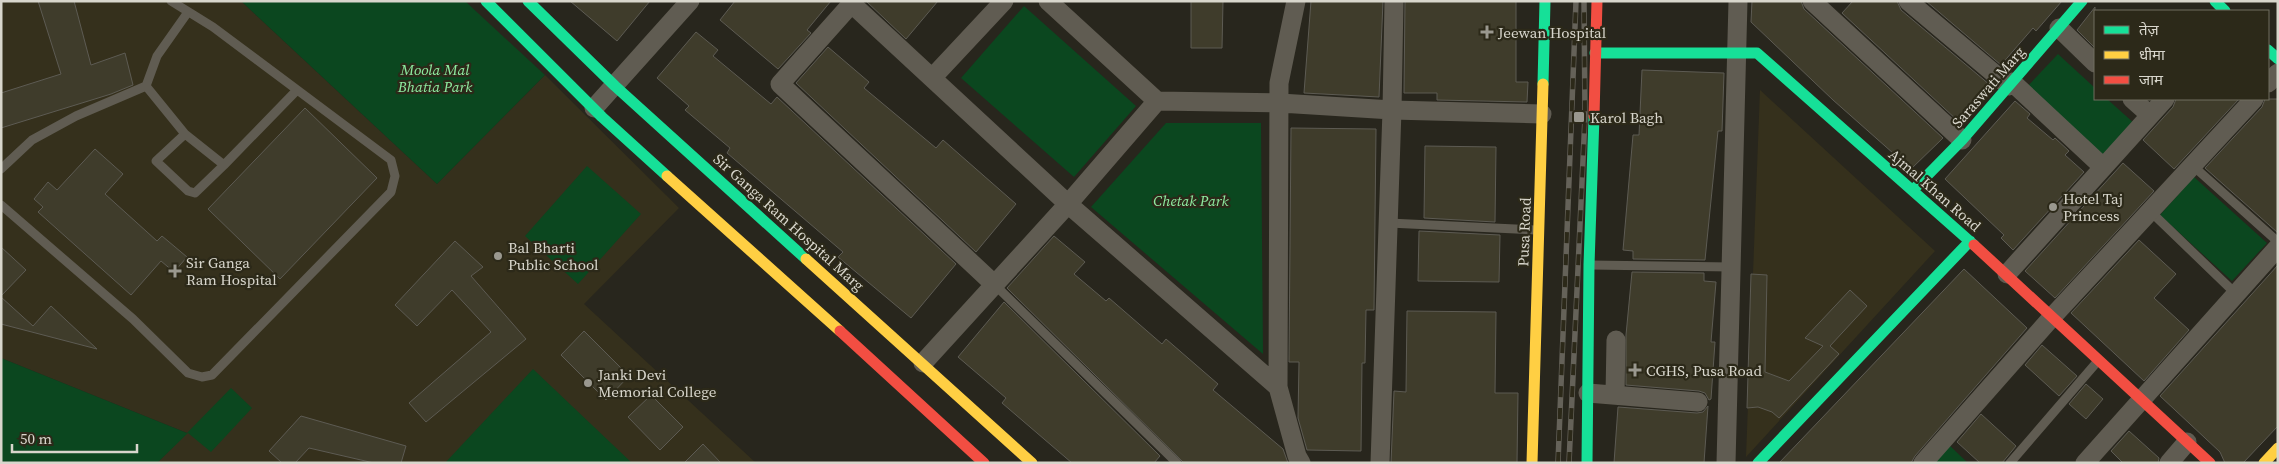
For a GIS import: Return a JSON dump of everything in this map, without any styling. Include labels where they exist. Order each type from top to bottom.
[{"type":"street","name":"Sir Ganga Ram Hospital Marg","points":[[486,1],[594,108],[911,375],[1032,463]]},
{"type":"street","name":"Sir Ganga Ram Hospital Marg","points":[[528,1],[911,375],[984,463]]},
{"type":"street","points":[[594,108],[616,86],[690,1]]},
{"type":"street","points":[[932,78],[1004,1]]},
{"type":"street","points":[[1048,1],[1157,101],[1280,103],[1392,110],[1542,114]]},
{"type":"street","points":[[1296,1],[1279,82],[1278,387],[1297,456],[1301,463]]},
{"type":"street","points":[[1380,463],[1394,1]]},
{"type":"street","name":"Pusa Road","points":[[1532,463],[1545,1]]},
{"type":"street","points":[[1587,463],[1589,265],[1597,1]]},
{"type":"street","points":[[1726,463],[1738,1]]},
{"type":"street","points":[[1812,1],[1962,140]]},
{"type":"street","points":[[1908,1],[2010,84],[2103,167]]},
{"type":"street","name":"Saraswati Marg","points":[[1913,190],[1962,140],[2082,1]]},
{"type":"street","points":[[2215,1],[2224,10]]},
{"type":"street","points":[[995,285],[780,84],[853,3],[1068,204],[1278,387]]},
{"type":"street","points":[[2059,28],[2094,62]]},
{"type":"street","name":"Ajmal Khan Road","points":[[1595,53],[1756,53],[2007,274],[2210,463]]},
{"type":"street","points":[[2269,82],[2278,72]]},
{"type":"street","points":[[2133,100],[2150,115]]},
{"type":"street","points":[[2007,274],[2164,100]]},
{"type":"street","points":[[1922,463],[2053,316],[2253,100]]},
{"type":"street","points":[[911,375],[1068,204],[1157,101]]},
{"type":"street","points":[[1758,463],[1970,241]]},
{"type":"street","points":[[2085,463],[2278,247]]},
{"type":"street","points":[[1615,395],[1616,340]]},
{"type":"street","points":[[1588,392],[1698,402]]},
{"type":"street","points":[[2169,463],[2187,442]]},
{"type":"street","points":[[2264,463],[2278,448]]},
{"type":"lane","points":[[1,205],[133,319],[188,374],[202,377],[212,375],[391,192],[394,176],[391,160],[213,27],[171,1]]},
{"type":"lane","points":[[1,169],[32,140],[76,116],[146,86],[157,56],[188,12]]},
{"type":"lane","points":[[146,86],[184,134],[224,165]]},
{"type":"lane","points":[[184,134],[156,160],[188,191],[195,193],[297,90]]},
{"type":"lane","points":[[2192,165],[2278,242]]},
{"type":"lane","points":[[2150,211],[2236,294]]},
{"type":"lane","points":[[1388,223],[1539,230]]},
{"type":"lane","points":[[1589,265],[1732,268]]},
{"type":"lane","points":[[995,285],[1177,463]]},
{"type":"lane","points":[[2010,463],[2099,360]]},
{"type":"shaded area","points":[[1,1],[241,1],[437,184],[545,75],[679,208],[584,304],[756,463],[157,463],[187,433],[1,358]]},
{"type":"shaded area","points":[[1760,90],[1935,251],[1746,457]]},
{"type":"green space","name":"Moola Mal Bhatia Park","points":[[241,1],[465,1],[545,75],[437,184]]},
{"type":"green space","points":[[1024,6],[1136,106],[1074,177],[961,78]]},
{"type":"green space","points":[[2058,54],[2094,87],[2094,100],[2108,100],[2135,124],[2103,160],[2025,89]]},
{"type":"green space","name":"Chetak Park","points":[[1166,123],[1261,123],[1263,354],[1091,207]]},
{"type":"green space","points":[[587,166],[641,214],[578,284],[525,236]]},
{"type":"green space","points":[[2194,177],[2267,243],[2232,281],[2160,215]]},
{"type":"green space","points":[[1,358],[187,433],[231,388],[252,408],[211,452],[188,433],[157,463],[1,463]]},
{"type":"green space","points":[[533,369],[632,463],[445,463]]},
{"type":"green space","points":[[1949,445],[1968,463],[1933,463]]},
{"type":"building","points":[[38,1],[74,1],[91,65],[125,53],[133,85],[111,94],[1,128],[1,93],[61,74]]},
{"type":"building","points":[[570,1],[650,1],[617,41]]},
{"type":"building","points":[[735,1],[831,1],[807,30],[811,33],[778,69],[720,20]]},
{"type":"building","points":[[866,1],[938,1],[906,39]]},
{"type":"building","points":[[1191,1],[1223,1],[1222,48],[1191,48]]},
{"type":"building","points":[[1311,1],[1383,1],[1379,97],[1304,93]]},
{"type":"building","points":[[1405,1],[1516,1],[1516,82],[1528,82],[1527,102],[1437,100],[1437,93],[1404,93]]},
{"type":"building","points":[[1752,1],[1801,1],[1804,9],[1943,138],[1911,169],[1833,100],[1751,22]]},
{"type":"building","points":[[1853,1],[1897,1],[1901,10],[1990,85],[1958,121],[1842,13]]},
{"type":"building","points":[[1926,1],[2062,1],[2036,31],[2033,28],[2001,65]]},
{"type":"building","points":[[2095,7],[2094,47],[2077,30]]},
{"type":"building","points":[[696,32],[718,50],[713,56],[771,104],[777,97],[956,264],[911,318],[838,257],[843,252],[727,153],[730,148],[685,110],[689,106],[657,78]]},
{"type":"building","points":[[828,47],[869,82],[864,88],[936,148],[943,140],[1016,204],[976,252],[796,83]]},
{"type":"building","points":[[1642,70],[1724,73],[1722,131],[1718,131],[1705,260],[1633,259],[1633,251],[1623,250],[1633,135],[1639,135]]},
{"type":"building","points":[[2278,99],[2278,233],[2205,168],[2262,107],[2265,100]]},
{"type":"building","points":[[2176,100],[2238,100],[2174,169],[2143,140],[2173,107]]},
{"type":"building","points":[[2015,101],[2030,114],[2027,118],[2053,140],[2055,138],[2069,151],[2065,155],[2084,172],[2013,250],[2001,238],[2004,235],[1945,179]]},
{"type":"building","points":[[305,108],[377,178],[280,279],[208,209]]},
{"type":"building","points":[[1291,128],[1376,129],[1374,310],[1366,310],[1365,363],[1362,363],[1361,451],[1307,450],[1298,418],[1299,362],[1289,362]]},
{"type":"building","points":[[1425,146],[1496,147],[1495,222],[1424,218]]},
{"type":"building","points":[[95,149],[123,174],[105,194],[157,241],[162,236],[187,257],[174,272],[161,261],[131,295],[38,212],[43,207],[34,199],[48,182],[57,190]]},
{"type":"building","points":[[2123,163],[2154,191],[2055,298],[2025,271]]},
{"type":"building","points":[[1419,231],[1500,235],[1499,282],[1418,281]]},
{"type":"building","points":[[1054,236],[1085,262],[1074,274],[1106,301],[1109,298],[1162,344],[1166,339],[1218,384],[1213,390],[1283,449],[1288,463],[1183,462],[1007,288]]},
{"type":"building","points":[[2139,240],[2176,274],[2154,298],[2189,330],[2144,381],[2071,313]]},
{"type":"building","points":[[455,241],[483,267],[471,276],[526,339],[426,422],[409,403],[491,332],[452,290],[417,326],[395,305]]},
{"type":"building","points":[[1,247],[26,270],[1,296]]},
{"type":"building","points":[[2278,265],[2278,426],[2243,463],[2225,463],[2220,452],[2160,396]]},
{"type":"building","points":[[1964,269],[2027,328],[1915,456],[1911,463],[1779,463]]},
{"type":"building","points":[[1632,272],[1704,273],[1704,281],[1716,282],[1711,342],[1715,342],[1711,399],[1709,400],[1705,393],[1699,391],[1626,385],[1626,335]]},
{"type":"building","points":[[1751,274],[1767,275],[1765,372],[1789,381],[1823,346],[1805,338],[1850,290],[1867,306],[1830,346],[1839,354],[1779,418],[1772,412],[1758,407],[1747,408]]},
{"type":"building","points":[[1,297],[33,326],[51,306],[97,349],[1,324]]},
{"type":"building","points":[[1004,302],[1160,456],[1154,463],[1072,463],[1002,403],[1006,398],[958,357]]},
{"type":"building","points":[[1407,311],[1496,312],[1495,393],[1518,393],[1517,463],[1391,463],[1394,391],[1406,392]]},
{"type":"building","points":[[584,331],[629,376],[606,400],[561,355]]},
{"type":"building","points":[[2042,345],[2077,376],[2059,396],[2025,365]]},
{"type":"building","points":[[2086,384],[2103,399],[2086,419],[2069,404]]},
{"type":"building","points":[[651,395],[683,427],[660,450],[628,417]]},
{"type":"building","points":[[1708,406],[1704,463],[1614,463],[1618,407],[1697,413],[1703,412]]},
{"type":"building","points":[[1981,414],[2016,446],[2002,463],[1980,463],[1957,442]]},
{"type":"building","points":[[301,416],[406,446],[401,463],[374,463],[309,448],[295,463],[282,463],[269,451]]},
{"type":"building","points":[[2129,431],[2159,458],[2158,463],[2123,463],[2111,451]]},
{"type":"building","points":[[703,444],[721,463],[684,463]]},
{"type":"railway","points":[[1558,463],[1576,1]]},
{"type":"railway","points":[[1569,463],[1585,117],[1584,1]]},
{"type":"traffic: fast","points":[[486,1],[602,117],[667,176]]},
{"type":"traffic: fast","points":[[528,1],[615,86],[806,259]]},
{"type":"traffic: fast","points":[[1543,84],[1545,1]]},
{"type":"traffic: fast","points":[[1913,190],[1962,140],[2082,1]]},
{"type":"traffic: fast","points":[[2215,1],[2224,10]]},
{"type":"traffic: fast","points":[[2269,51],[2278,59]]},
{"type":"traffic: fast","points":[[1595,53],[1757,53],[1974,245]]},
{"type":"traffic: fast","points":[[1587,463],[1589,265],[1594,116]]},
{"type":"traffic: fast","points":[[1758,463],[1970,241]]},
{"type":"traffic: slow","points":[[1532,463],[1543,84]]},
{"type":"traffic: slow","points":[[667,176],[840,331]]},
{"type":"traffic: slow","points":[[806,259],[1032,463]]},
{"type":"traffic: slow","points":[[2264,463],[2278,448]]},
{"type":"traffic: jam","points":[[1594,116],[1597,1]]},
{"type":"traffic: jam","points":[[1974,245],[2210,463]]},
{"type":"traffic: jam","points":[[840,331],[984,463]]},
{"type":"place","name":"Jeewan Hospital","points":[[1487,32]]},
{"type":"place","name":"Karol Bagh","points":[[1579,117]]},
{"type":"place","name":"Hotel Taj Princess","points":[[2053,207]]},
{"type":"place","name":"Bal Bharti Public School","points":[[498,256]]},
{"type":"place","name":"Sir Ganga Ram Hospital","points":[[175,271]]},
{"type":"place","name":"CGHS, Pusa Road","points":[[1635,370]]},
{"type":"place","name":"Janki Devi Memorial College","points":[[588,383]]}]
